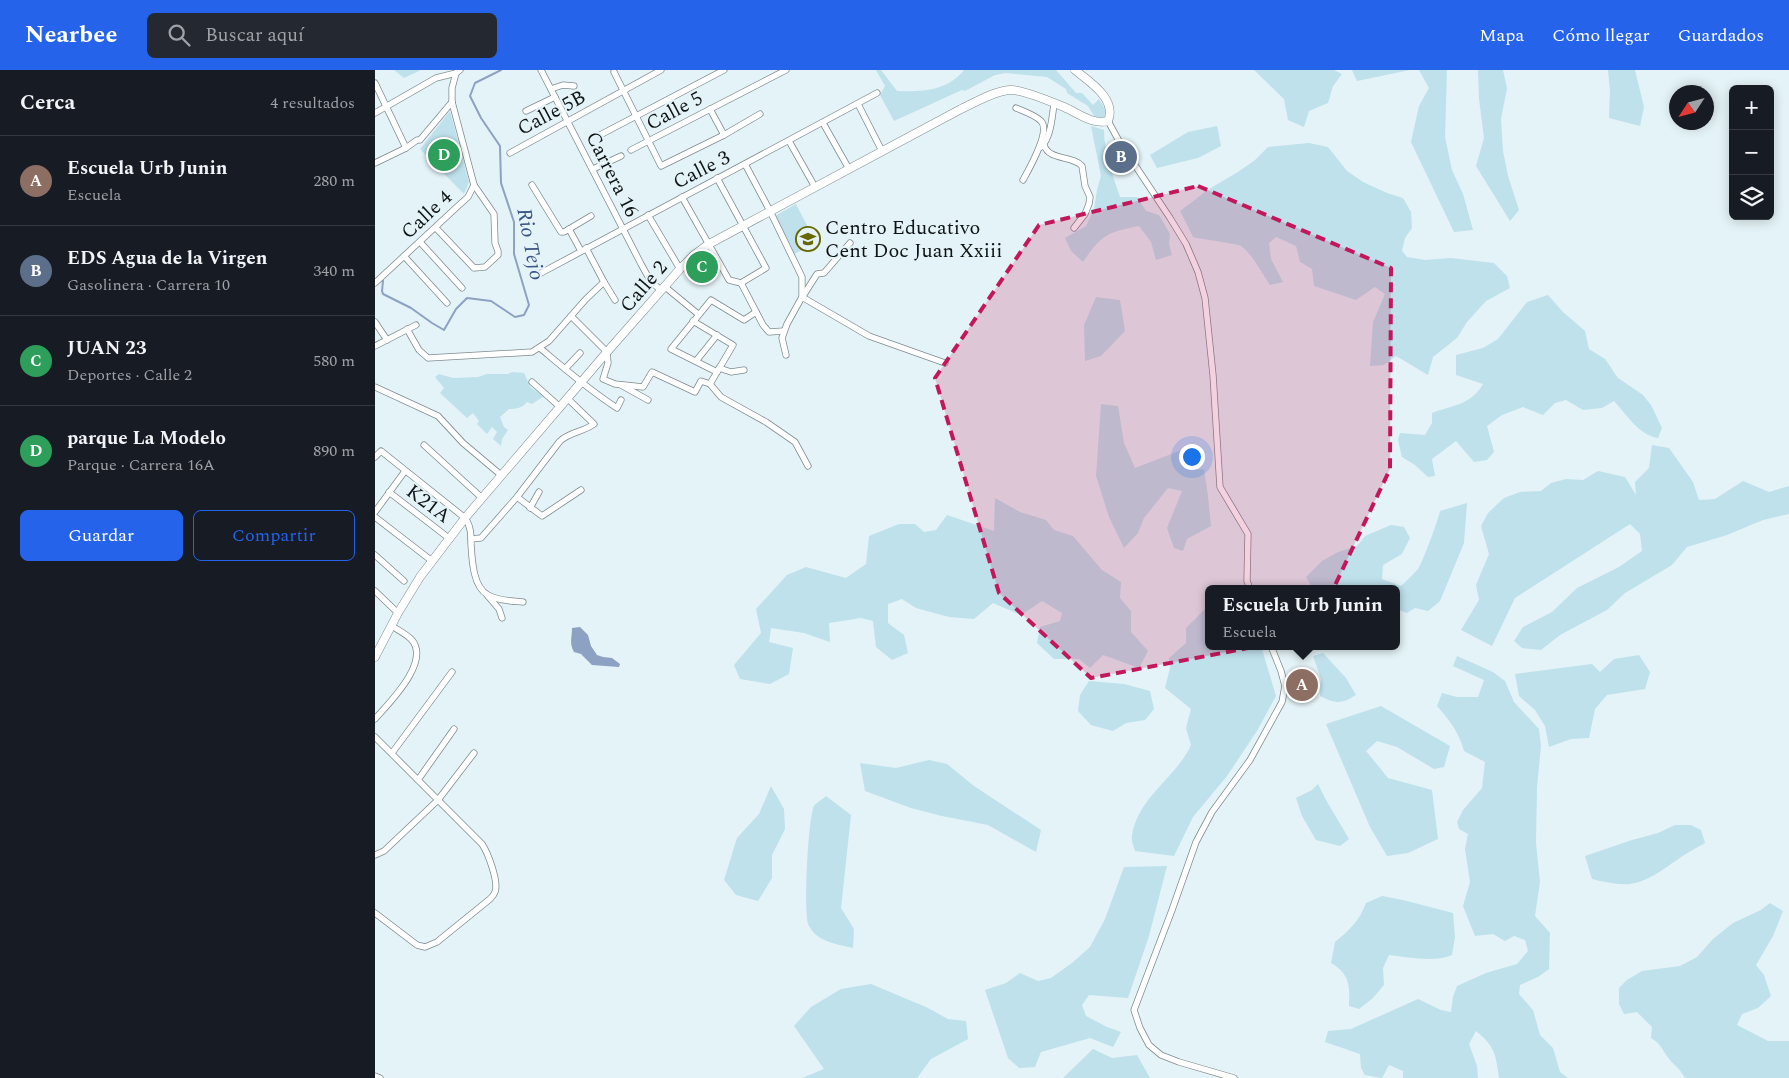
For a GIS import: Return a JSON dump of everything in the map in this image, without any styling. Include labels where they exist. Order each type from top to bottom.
[{"type":"street","name":"Carrera 16","points":[[541,70],[651,282],[663,288],[698,314]]},
{"type":"street","name":"Calle 5B","points":[[510,153],[661,70]]},
{"type":"street","points":[[600,135],[724,70]]},
{"type":"street","points":[[769,70],[773,77]]},
{"type":"street","name":"Calle 5","points":[[631,150],[786,70]]},
{"type":"street","points":[[1075,70],[1097,88],[1105,98],[1111,109],[1108,121],[1186,244],[1198,272],[1205,298],[1213,375],[1220,487],[1248,534],[1247,571],[1249,585]]},
{"type":"street","points":[[436,228],[474,268],[485,267],[498,255],[495,243],[493,214],[473,185],[452,102],[452,88],[458,72]]},
{"type":"street","points":[[375,113],[436,78],[458,72]]},
{"type":"street","points":[[614,72],[661,166],[724,135],[760,114]]},
{"type":"street","points":[[375,83],[406,148]]},
{"type":"street","points":[[551,89],[563,85],[574,86]]},
{"type":"street","name":"Calle 2","points":[[375,657],[398,613],[432,561],[465,518],[663,288],[680,269],[709,244],[883,150],[990,96],[1010,90],[1054,104],[1095,122],[1108,121]]},
{"type":"street","name":"Calle 3","points":[[541,273],[877,93]]},
{"type":"street","points":[[526,111],[555,97]]},
{"type":"street","points":[[375,163],[420,140],[452,102]]},
{"type":"street","points":[[858,104],[883,150]]},
{"type":"street","points":[[1038,150],[1044,145],[1054,104]]},
{"type":"street","points":[[1016,108],[1043,123],[1043,132],[1038,150],[1023,180]]},
{"type":"street","points":[[710,109],[724,135]]},
{"type":"street","points":[[823,123],[849,169]]},
{"type":"street","points":[[789,141],[815,187]]},
{"type":"street","points":[[1044,145],[1048,152],[1055,156],[1077,162],[1082,166],[1085,186],[1090,197],[1085,214],[1074,228]]},
{"type":"street","points":[[593,169],[621,156]]},
{"type":"street","points":[[745,164],[802,277],[801,297]]},
{"type":"street","points":[[682,197],[729,280],[741,283],[766,268],[717,178]]},
{"type":"street","name":"Calle 4","points":[[375,283],[468,197],[473,185]]},
{"type":"street","points":[[532,185],[562,232],[591,216]]},
{"type":"street","points":[[648,215],[680,269]]},
{"type":"street","points":[[569,229],[615,300]]},
{"type":"street","points":[[420,242],[462,288]]},
{"type":"street","points":[[786,355],[782,338],[801,297],[817,274],[824,273],[850,242]]},
{"type":"street","points":[[404,256],[447,304]]},
{"type":"street","points":[[407,329],[419,350],[428,358],[532,352],[549,341],[604,282]]},
{"type":"street","points":[[741,283],[763,325],[769,332],[784,331]]},
{"type":"street","points":[[801,297],[869,336],[945,363]]},
{"type":"street","points":[[744,370],[731,372],[718,370],[671,349],[711,300],[744,320],[756,312]]},
{"type":"street","points":[[571,316],[607,352],[607,364],[603,379],[615,384],[643,387],[651,372],[695,392],[701,381],[710,384],[721,397],[774,427],[795,442],[809,466]]},
{"type":"street","points":[[375,322],[387,340]]},
{"type":"street","points":[[693,322],[733,345],[710,384]]},
{"type":"street","points":[[375,346],[416,325]]},
{"type":"street","points":[[696,361],[717,335]]},
{"type":"street","points":[[540,348],[581,384],[617,408],[621,400]]},
{"type":"street","points":[[565,369],[580,353]]},
{"type":"street","points":[[532,382],[560,407]]},
{"type":"street","points":[[619,384],[648,400]]},
{"type":"street","points":[[375,387],[438,416],[463,443],[501,475]]},
{"type":"street","points":[[471,538],[481,538],[517,497],[560,441],[567,435],[594,424],[567,398]]},
{"type":"street","points":[[424,445],[482,498]]},
{"type":"street","points":[[375,457],[381,451],[465,518],[469,524],[471,555],[476,578],[480,587],[499,609],[502,618]]},
{"type":"street","points":[[375,512],[405,471]]},
{"type":"street","points":[[517,497],[542,516],[581,490]]},
{"type":"street","name":"K21A","points":[[389,492],[450,539]]},
{"type":"street","points":[[530,508],[539,492]]},
{"type":"street","points":[[375,516],[432,561]]},
{"type":"street","points":[[375,555],[404,581]]},
{"type":"street","points":[[375,591],[398,613]]},
{"type":"street","points":[[487,595],[523,602]]},
{"type":"street","points":[[375,719],[404,685],[413,670],[417,656],[412,640],[391,626]]},
{"type":"street","points":[[1235,1078],[1161,1055],[1149,1045],[1140,1028],[1134,1010],[1196,842],[1212,812],[1251,760],[1282,702],[1285,686],[1273,650]]},
{"type":"street","points":[[392,753],[452,672]]},
{"type":"street","points":[[418,780],[454,729]]},
{"type":"street","points":[[375,737],[485,848],[488,853],[495,884],[495,892],[490,899],[437,942],[425,946],[417,945],[375,912]]},
{"type":"street","points":[[375,855],[384,851],[438,800],[474,753]]},
{"type":"street","points":[[375,1076],[380,1078]]},
{"type":"highlighted area","points":[[1198,186],[1391,268],[1390,469],[1311,636],[1091,678],[999,593],[935,378],[1039,225]]},
{"type":"shaded area","points":[[394,70],[421,70],[404,78]]},
{"type":"shaded area","points":[[876,70],[881,70],[897,91],[906,91],[933,89],[942,86],[958,77],[964,70],[1056,70],[1076,93],[1082,93],[1093,105],[1099,99],[1105,109],[1106,116],[1102,119],[1094,116],[1088,106],[1067,93],[1066,89],[1047,77],[1006,73],[995,75],[965,91],[962,90],[894,121],[880,95],[885,86]]},
{"type":"shaded area","points":[[1254,70],[1334,70],[1342,74],[1333,86],[1328,103],[1309,111],[1304,127],[1288,120],[1284,99]]},
{"type":"shaded area","points":[[1352,70],[1410,70],[1357,81]]},
{"type":"shaded area","points":[[1419,70],[1447,70],[1445,137],[1452,170],[1463,194],[1473,230],[1454,232],[1411,142],[1419,106],[1429,88]]},
{"type":"shaded area","points":[[1478,70],[1503,70],[1507,88],[1501,119],[1503,151],[1508,176],[1519,210],[1510,221],[1476,166],[1484,138],[1479,99]]},
{"type":"shaded area","points":[[1608,70],[1635,70],[1644,107],[1640,126],[1609,118],[1610,91]]},
{"type":"shaded area","points":[[450,111],[469,182],[464,194],[420,149]]},
{"type":"shaded area","points":[[1091,126],[1104,130],[1107,155],[1120,197],[1137,197],[1146,211],[1159,215],[1170,234],[1169,244],[1172,255],[1156,260],[1151,242],[1139,226],[1120,230],[1106,236],[1100,240],[1083,262],[1071,251],[1065,238],[1086,226],[1094,209],[1101,176]]},
{"type":"shaded area","points":[[1217,126],[1221,146],[1198,158],[1157,168],[1150,155],[1188,132]]},
{"type":"shaded area","points":[[1309,143],[1328,147],[1347,171],[1363,182],[1403,198],[1411,212],[1412,228],[1405,238],[1402,251],[1407,257],[1425,260],[1451,258],[1494,263],[1507,276],[1510,288],[1486,301],[1467,322],[1457,338],[1433,357],[1428,375],[1396,356],[1384,365],[1370,366],[1373,322],[1385,294],[1375,287],[1356,300],[1314,286],[1312,269],[1300,262],[1296,246],[1276,237],[1269,243],[1271,259],[1283,282],[1270,285],[1253,259],[1241,246],[1193,237],[1180,211],[1209,189],[1255,160],[1268,147]]},
{"type":"shaded area","points":[[796,204],[816,243],[794,254],[775,216]]},
{"type":"shaded area","points":[[701,253],[715,270],[704,280],[690,263]]},
{"type":"shaded area","points":[[1548,295],[1563,312],[1585,331],[1589,349],[1605,359],[1618,378],[1643,395],[1651,405],[1662,428],[1658,438],[1639,429],[1614,401],[1602,408],[1583,410],[1566,400],[1555,403],[1543,415],[1523,407],[1502,415],[1487,426],[1494,452],[1487,460],[1474,462],[1456,441],[1432,459],[1435,476],[1428,477],[1415,465],[1402,457],[1398,440],[1400,433],[1425,435],[1432,423],[1432,413],[1467,400],[1483,384],[1456,375],[1456,355],[1483,348],[1498,339],[1527,302]]},
{"type":"shaded area","points":[[1096,297],[1120,300],[1125,331],[1101,356],[1085,361],[1084,325]]},
{"type":"shaded area","points":[[512,372],[524,373],[531,388],[544,396],[532,404],[527,402],[519,408],[509,409],[500,417],[504,427],[508,430],[502,439],[501,446],[493,439],[497,432],[492,427],[487,434],[477,424],[479,421],[473,413],[467,418],[440,393],[444,388],[435,377],[439,374],[453,378],[478,377],[487,374],[508,374]]},
{"type":"shaded area","points":[[1101,404],[1118,406],[1124,443],[1135,468],[1192,446],[1197,470],[1204,469],[1211,526],[1187,539],[1183,551],[1174,548],[1167,528],[1182,491],[1168,488],[1144,518],[1138,533],[1124,548],[1109,517],[1096,476]]},
{"type":"shaded area","points":[[1652,445],[1669,448],[1693,482],[1699,500],[1715,499],[1743,481],[1769,492],[1789,486],[1789,514],[1763,520],[1727,535],[1687,547],[1672,565],[1625,593],[1607,610],[1560,635],[1541,650],[1522,648],[1514,641],[1523,627],[1552,612],[1577,588],[1619,567],[1642,551],[1640,534],[1630,524],[1515,598],[1492,646],[1461,630],[1479,600],[1476,585],[1489,554],[1481,526],[1488,513],[1504,498],[1520,492],[1541,491],[1551,483],[1566,479],[1583,480],[1598,471],[1625,477],[1636,495],[1635,482],[1649,468]]},
{"type":"shaded area","points":[[995,498],[1020,512],[1046,520],[1054,530],[1073,536],[1102,570],[1121,582],[1120,598],[1131,611],[1131,632],[1148,651],[1139,668],[1103,655],[1090,668],[1079,659],[1054,659],[1037,643],[1040,627],[1060,621],[1062,613],[1042,601],[1021,615],[993,603],[974,619],[949,617],[916,608],[902,599],[888,604],[888,623],[904,635],[908,653],[892,660],[876,647],[873,621],[861,618],[829,623],[830,642],[804,633],[771,628],[769,642],[793,648],[789,674],[770,684],[740,679],[734,665],[761,633],[756,609],[787,575],[806,567],[846,578],[866,564],[869,536],[899,524],[915,524],[924,532],[936,530],[947,515],[994,531]]},
{"type":"shaded area","points":[[1467,503],[1464,543],[1440,601],[1428,611],[1415,608],[1407,613],[1400,610],[1400,586],[1420,565],[1440,511]]},
{"type":"shaded area","points":[[1391,525],[1404,527],[1410,538],[1402,554],[1383,565],[1382,579],[1398,585],[1311,585],[1306,577],[1322,561],[1338,552],[1357,546],[1365,536]]},
{"type":"shaded area","points":[[1205,609],[1205,650],[1262,650],[1276,696],[1257,731],[1227,776],[1193,817],[1174,856],[1135,851],[1132,836],[1141,810],[1176,768],[1191,745],[1186,728],[1191,709],[1165,688],[1170,668],[1169,658],[1186,643],[1186,628]]},
{"type":"shaded area","points":[[580,627],[588,635],[591,646],[597,655],[612,658],[620,664],[619,667],[592,665],[581,654],[574,652],[571,643],[572,628]]},
{"type":"shaded area","points":[[1323,653],[1346,678],[1356,695],[1338,702],[1320,696],[1321,679],[1313,656]]},
{"type":"shaded area","points":[[1639,655],[1650,672],[1645,689],[1607,695],[1595,709],[1589,738],[1571,739],[1549,747],[1545,726],[1535,710],[1519,696],[1515,674],[1592,664],[1600,672],[1614,659]]},
{"type":"shaded area","points":[[1457,656],[1493,672],[1505,681],[1514,702],[1539,729],[1541,746],[1537,787],[1536,843],[1540,882],[1535,916],[1550,933],[1549,969],[1538,977],[1520,985],[1519,994],[1533,1010],[1540,1035],[1553,1048],[1560,1072],[1568,1078],[1499,1078],[1497,1063],[1491,1046],[1476,1031],[1469,1044],[1477,1066],[1478,1078],[1403,1078],[1403,1071],[1389,1065],[1382,1078],[1365,1075],[1361,1068],[1360,1054],[1325,1042],[1328,1031],[1351,1029],[1418,999],[1441,1010],[1451,1012],[1457,986],[1486,973],[1517,964],[1528,951],[1525,940],[1514,936],[1505,941],[1493,934],[1475,936],[1463,906],[1470,882],[1465,849],[1468,834],[1459,829],[1457,822],[1463,810],[1482,788],[1485,762],[1464,751],[1453,727],[1437,706],[1442,693],[1457,697],[1478,697],[1484,680],[1453,666]]},
{"type":"shaded area","points":[[1089,681],[1124,684],[1150,691],[1154,709],[1145,720],[1126,723],[1113,731],[1091,725],[1078,711],[1080,695]]},
{"type":"shaded area","points":[[1381,706],[1450,746],[1444,767],[1434,769],[1397,747],[1377,741],[1366,751],[1388,778],[1432,790],[1438,839],[1408,853],[1387,856],[1370,827],[1326,724]]},
{"type":"shaded area","points":[[929,760],[947,764],[974,786],[1041,830],[1036,852],[988,825],[911,808],[865,791],[860,763],[896,768]]},
{"type":"shaded area","points":[[1318,784],[1349,839],[1340,846],[1316,840],[1302,816],[1296,798],[1312,790]]},
{"type":"shaded area","points":[[771,786],[784,809],[785,829],[772,855],[772,878],[758,901],[736,895],[724,880],[737,838],[759,814]]},
{"type":"shaded area","points":[[826,796],[851,815],[841,908],[854,929],[853,948],[834,944],[817,936],[809,926],[807,918],[807,867],[812,814],[814,806]]},
{"type":"shaded area","points":[[1675,825],[1691,825],[1701,830],[1705,843],[1644,880],[1630,884],[1621,884],[1592,879],[1585,856],[1658,833]]},
{"type":"shaded area","points":[[1167,866],[1149,936],[1128,998],[1089,995],[1082,1005],[1086,1016],[1121,1032],[1113,1047],[1090,1038],[1041,1052],[1035,1067],[1019,1068],[1008,1058],[985,990],[1006,983],[1020,973],[1038,981],[1051,978],[1090,947],[1105,919],[1124,867]]},
{"type":"shaded area","points":[[1382,896],[1453,913],[1455,937],[1452,955],[1429,959],[1389,955],[1383,968],[1384,985],[1373,998],[1359,1009],[1349,1006],[1349,987],[1345,976],[1331,963],[1335,942],[1354,925],[1366,903]]},
{"type":"shaded area","points":[[1770,903],[1783,911],[1773,936],[1756,965],[1764,975],[1771,996],[1758,1008],[1742,1014],[1737,1025],[1768,1041],[1789,1041],[1789,1078],[1685,1078],[1659,1044],[1651,1038],[1652,1027],[1637,1012],[1624,1014],[1619,1004],[1619,988],[1627,980],[1642,971],[1680,966],[1697,957],[1713,939],[1733,923],[1761,910]]},
{"type":"shaded area","points":[[871,984],[926,1007],[948,1019],[966,1021],[968,1039],[931,1059],[917,1078],[802,1078],[824,1069],[794,1026],[811,1007],[841,989]]},
{"type":"shaded area","points":[[1093,1049],[1112,1058],[1137,1055],[1150,1078],[1063,1078]]},
{"type":"waterway","name":"Rio Tejo","points":[[381,280],[383,281],[383,294],[411,308],[444,330],[456,309],[467,298],[491,301],[515,317],[524,315],[529,305],[514,254],[514,222],[501,183],[500,146],[481,118],[470,96],[475,83],[501,70]]},
{"type":"place","name":"parque La Modelo","points":[[444,155]]},
{"type":"place","name":"EDS Agua de la Virgen","points":[[1121,157]]},
{"type":"place","name":"Centro Educativo Cent Doc Juan Xxiii","points":[[808,239]]},
{"type":"place","name":"JUAN 23","points":[[702,267]]},
{"type":"place","name":"Escuela Urb Junin","points":[[1302,685]]}]
